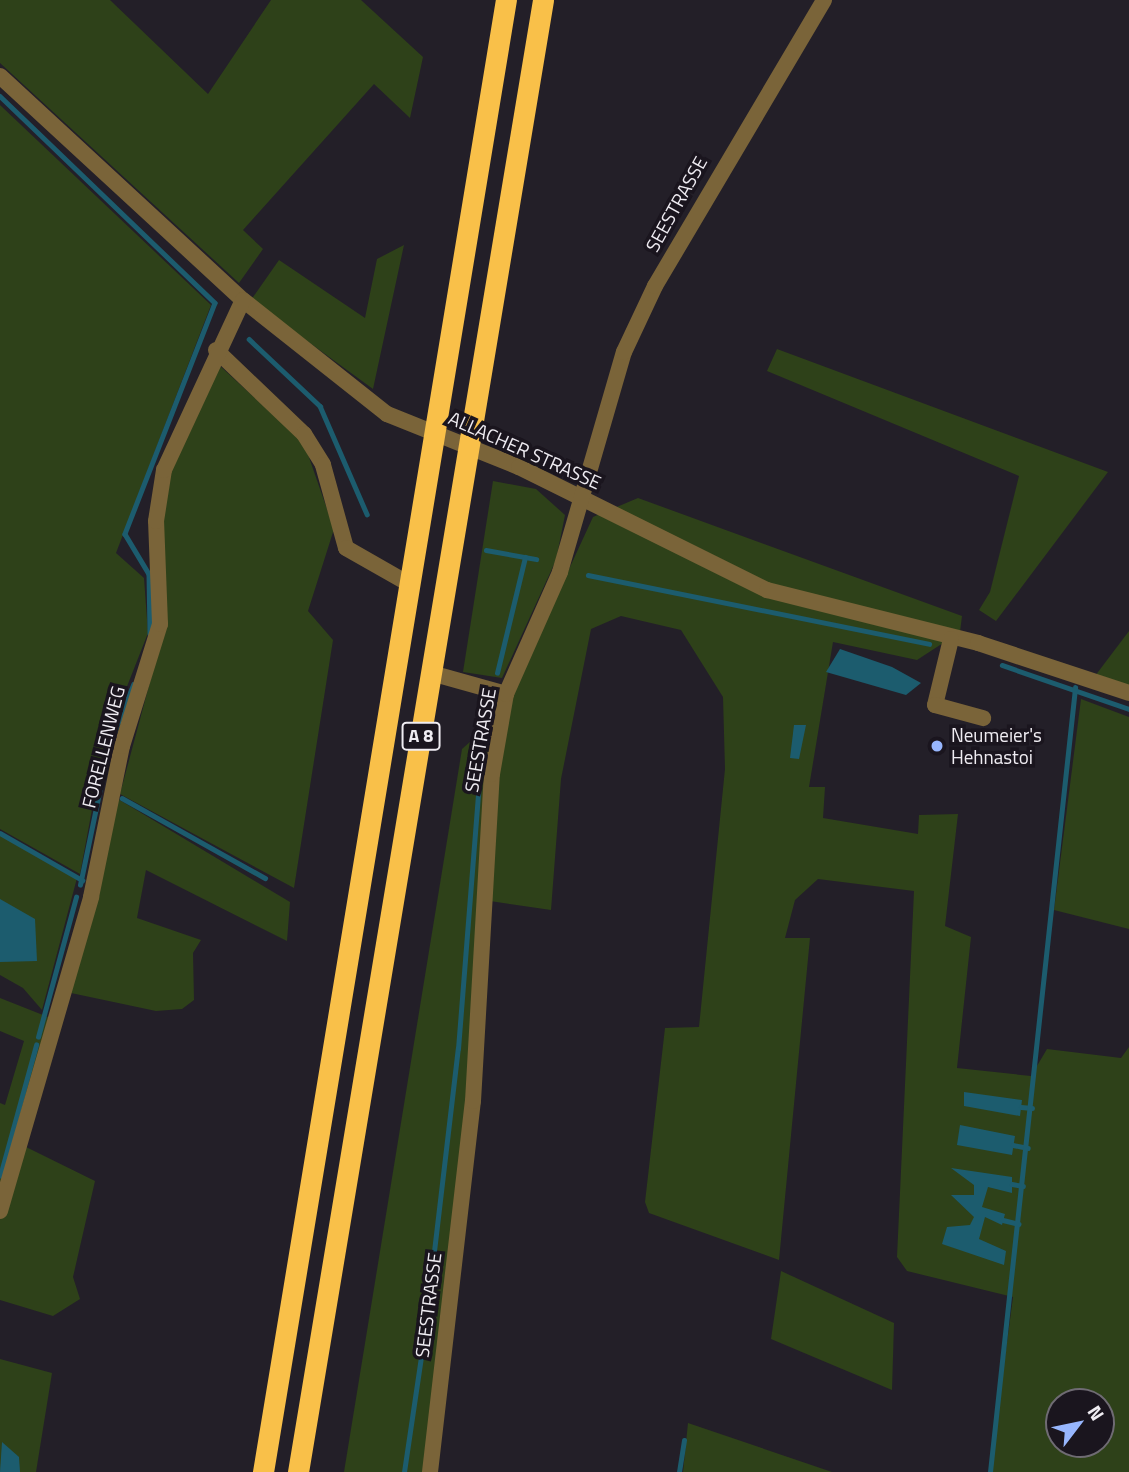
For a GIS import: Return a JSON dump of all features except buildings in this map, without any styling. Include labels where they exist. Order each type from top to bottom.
[{"type":"highway","name":"A 8","points":[[263,1472],[506,0]]},
{"type":"highway","name":"A 8","points":[[298,1472],[543,0]]},
{"type":"street","name":"SEESTRASSE","points":[[430,1472],[473,1101],[492,774],[506,694],[560,572],[624,352],[655,286],[824,0]]},
{"type":"street","name":"ALLACHER STRASSE","points":[[0,76],[243,300],[387,414],[519,467],[582,496],[767,590],[951,639],[1129,693]]},
{"type":"street","name":"FORELLENWEG","points":[[0,1211],[160,624],[156,521],[164,470],[216,350],[243,300]]},
{"type":"street","points":[[216,350],[304,434],[323,465],[346,548],[409,584]]},
{"type":"street","points":[[951,639],[935,705],[983,718]]},
{"type":"street","points":[[431,674],[506,694]]},
{"type":"green space","points":[[0,0],[110,0],[208,94],[271,0],[361,0],[423,57],[410,118],[374,84],[243,230],[263,249],[239,283],[0,63]]},
{"type":"green space","points":[[0,105],[211,305],[116,553],[144,578],[148,633],[104,745],[80,874],[0,829]]},
{"type":"green space","points":[[404,245],[373,389],[251,300],[279,260],[365,318],[377,259]]},
{"type":"green space","points":[[777,349],[1108,472],[996,621],[979,610],[990,592],[1019,476],[767,371]]},
{"type":"green space","points":[[220,366],[304,443],[334,529],[308,611],[333,640],[294,888],[120,794],[166,622],[160,522],[169,475]]},
{"type":"green space","points":[[493,481],[536,489],[565,515],[556,560],[502,678],[463,672]]},
{"type":"green space","points":[[638,498],[962,616],[960,632],[917,660],[833,642],[809,787],[825,787],[823,818],[918,834],[919,815],[958,814],[945,926],[971,937],[957,1068],[1031,1076],[1047,1049],[1121,1058],[1129,1047],[1129,1472],[990,1472],[1013,1297],[907,1271],[897,1257],[914,891],[818,879],[795,900],[785,938],[810,938],[779,1260],[649,1213],[645,1202],[665,1028],[699,1027],[725,769],[723,697],[681,630],[621,616],[591,629],[561,779],[551,910],[490,901],[497,775],[510,697],[593,517]]},
{"type":"green space","points":[[1129,631],[1129,688],[1095,676]]},
{"type":"green space","points":[[1081,699],[1129,717],[1129,929],[1054,910]]},
{"type":"green space","points":[[489,725],[471,1060],[425,1472],[344,1472],[462,749]]},
{"type":"green space","points":[[118,799],[290,902],[287,941],[146,870],[137,918],[201,940],[193,953],[194,1000],[182,1009],[156,1011],[71,993]]},
{"type":"green space","points":[[0,834],[77,878],[42,1010],[23,988],[0,975]]},
{"type":"green space","points":[[0,998],[48,1017],[24,1146],[95,1181],[73,1277],[80,1299],[53,1316],[0,1300],[0,1103],[5,1105],[24,1041],[0,1031]]},
{"type":"green space","points":[[781,1271],[894,1323],[892,1390],[771,1339]]},
{"type":"green space","points":[[0,1359],[52,1373],[36,1472],[0,1472]]},
{"type":"green space","points":[[688,1423],[832,1472],[683,1472]]},
{"type":"water","points":[[840,649],[892,667],[921,683],[906,695],[826,672]]},
{"type":"water","points":[[794,725],[806,725],[799,759],[790,758]]},
{"type":"water","points":[[0,899],[35,919],[37,961],[0,962]]},
{"type":"water","points":[[964,1092],[1022,1100],[1020,1116],[964,1106]]},
{"type":"water","points":[[960,1125],[1015,1136],[1012,1155],[957,1145]]},
{"type":"water","points":[[951,1168],[1012,1177],[1012,1193],[988,1187],[982,1207],[1005,1214],[1002,1225],[985,1217],[979,1239],[1006,1251],[1004,1265],[942,1244],[947,1227],[970,1225],[974,1217],[951,1195],[974,1195],[974,1185]]},
{"type":"water","points":[[2,1442],[19,1457],[20,1472],[0,1472]]},
{"type":"waterway","points":[[0,96],[215,303],[125,534],[149,574],[150,634]]},
{"type":"waterway","points":[[249,339],[320,406],[367,514]]},
{"type":"waterway","points":[[486,550],[536,559]]},
{"type":"waterway","points":[[497,673],[525,557]]},
{"type":"waterway","points":[[588,575],[929,644]]},
{"type":"waterway","points":[[1002,665],[1129,709]]},
{"type":"waterway","points":[[80,885],[109,745],[133,685]]},
{"type":"waterway","points":[[990,1472],[1075,688]]},
{"type":"waterway","points":[[427,1311],[458,1049],[483,730]]},
{"type":"waterway","points":[[122,798],[265,878]]},
{"type":"waterway","points":[[0,833],[82,880]]},
{"type":"waterway","points":[[38,1037],[76,897]]},
{"type":"waterway","points":[[0,1176],[36,1045]]},
{"type":"waterway","points":[[1021,1107],[1032,1108]]},
{"type":"waterway","points":[[1013,1145],[1028,1148]]},
{"type":"waterway","points":[[1012,1184],[1023,1186]]},
{"type":"waterway","points":[[1003,1220],[1019,1224]]},
{"type":"waterway","points":[[404,1472],[425,1329]]},
{"type":"waterway","points":[[679,1472],[684,1440]]},
{"type":"place","name":"Neumeier's Hehnastoi","points":[[937,746]]}]
